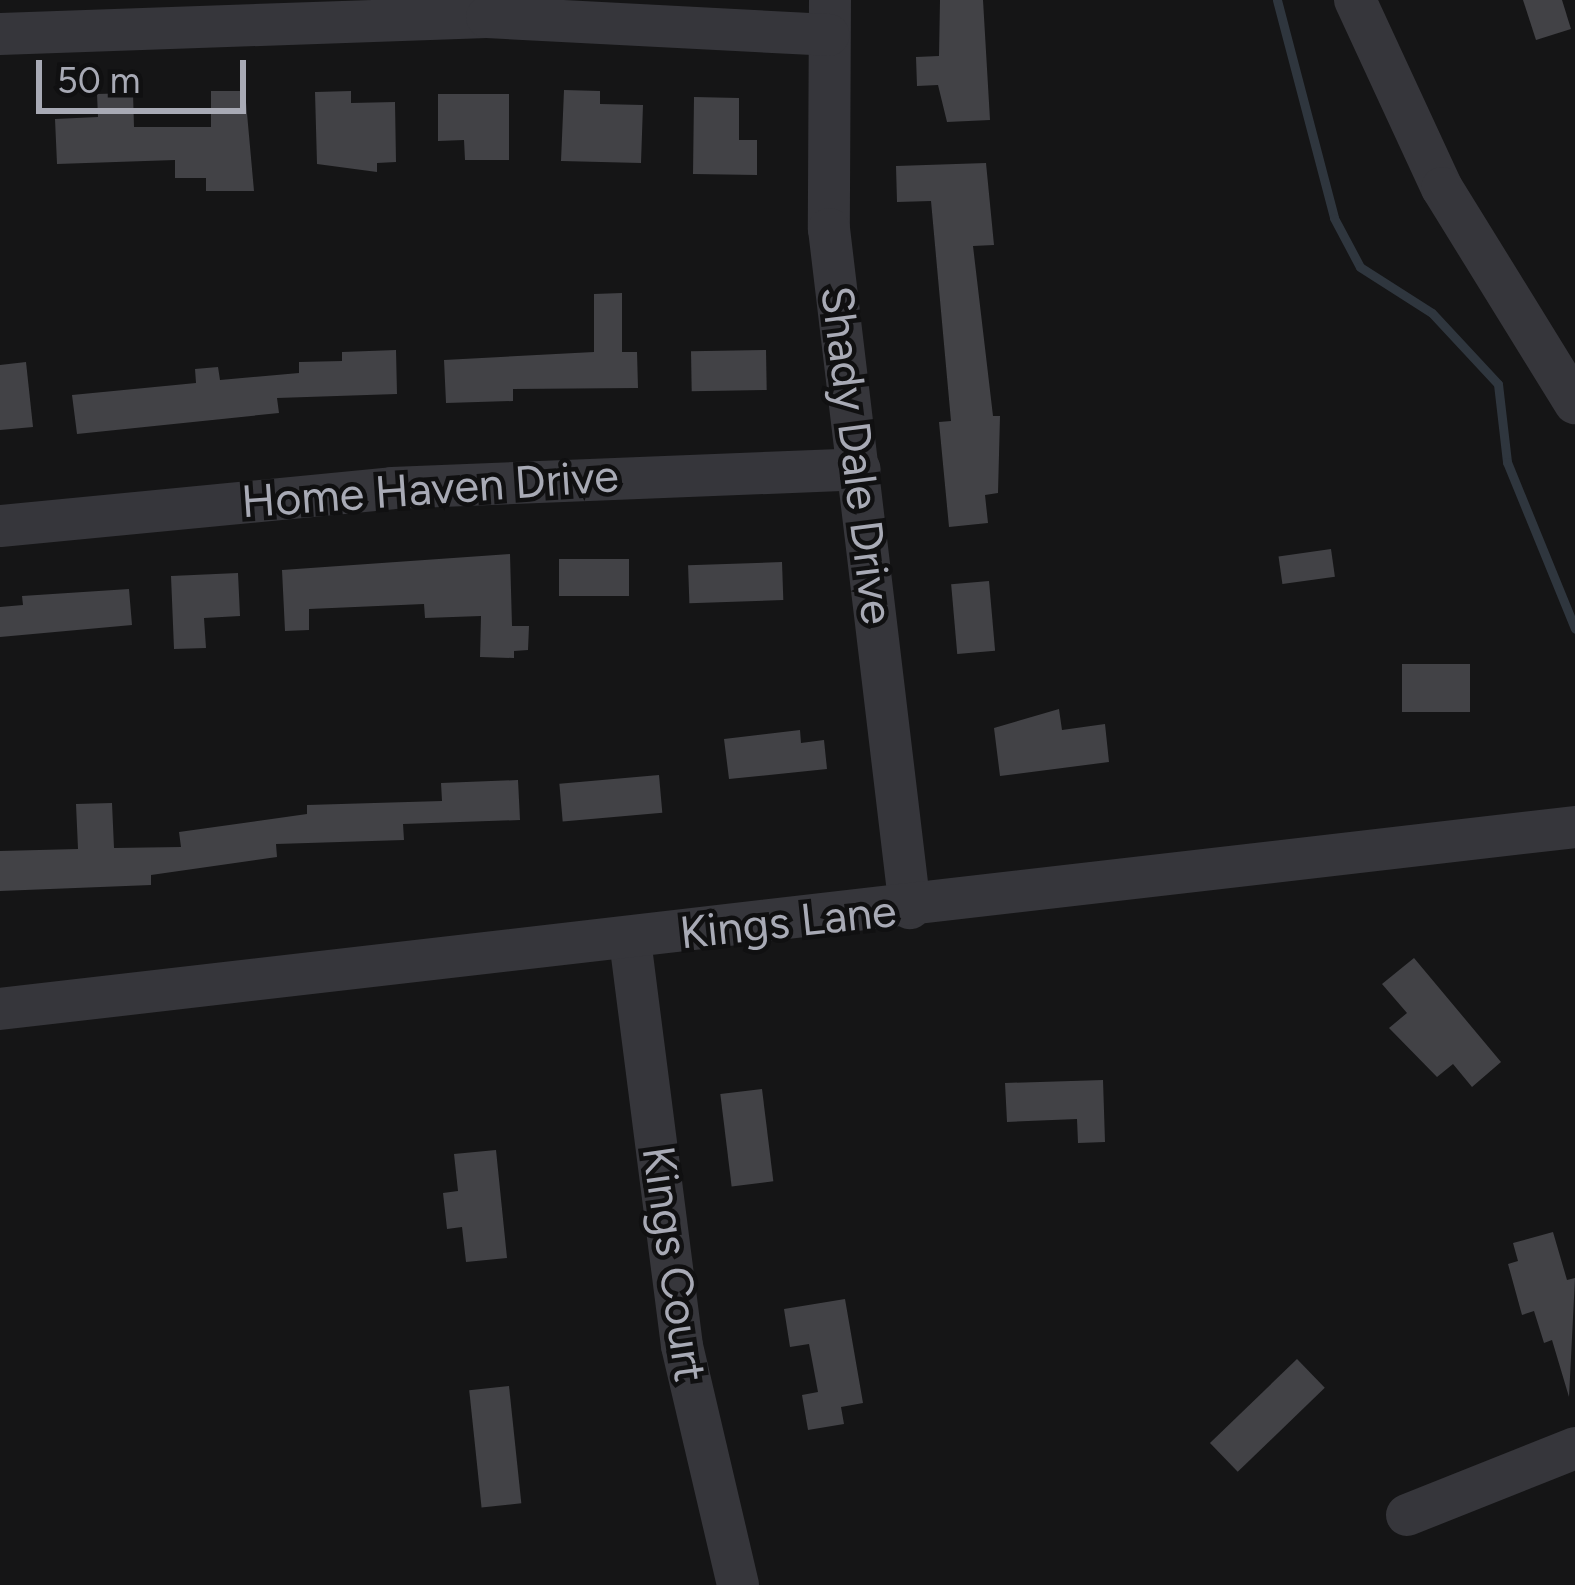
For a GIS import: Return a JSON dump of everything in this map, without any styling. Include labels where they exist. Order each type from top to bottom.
[{"type":"street","points":[[1355,0],[1442,188],[1575,403]]},
{"type":"street","points":[[0,34],[487,17],[830,18]]},
{"type":"street","name":"Shady Dale Drive","points":[[830,18],[829,229],[910,908]]},
{"type":"street","name":"Home Haven Drive","points":[[0,526],[392,488],[860,469]]},
{"type":"street","name":"Kings Lane","points":[[0,1009],[910,908],[1575,827]]},
{"type":"street","name":"Kings Court","points":[[631,940],[682,1346],[738,1585]]},
{"type":"street","points":[[1407,1515],[1575,1448]]},
{"type":"building","points":[[940,0],[983,0],[990,120],[947,122],[938,85],[917,86],[916,57],[939,56]]},
{"type":"building","points":[[1523,0],[1562,0],[1571,29],[1536,40]]},
{"type":"building","points":[[564,90],[600,91],[600,104],[643,105],[641,163],[561,161]]},
{"type":"building","points":[[211,91],[245,91],[254,191],[206,191],[206,178],[175,178],[175,160],[57,164],[55,119],[98,117],[97,94],[133,93],[134,127],[211,127]]},
{"type":"building","points":[[351,91],[351,103],[395,102],[396,162],[377,163],[377,172],[317,164],[315,92]]},
{"type":"building","points":[[438,94],[509,94],[509,160],[465,160],[464,140],[438,141]]},
{"type":"building","points":[[694,97],[739,98],[739,140],[757,140],[757,175],[693,174]]},
{"type":"building","points":[[986,163],[994,245],[973,246],[993,416],[1000,416],[998,493],[985,495],[988,523],[949,527],[939,422],[951,421],[931,201],[897,202],[896,166]]},
{"type":"building","points":[[622,293],[622,352],[637,352],[638,388],[513,389],[513,401],[446,403],[444,360],[594,352],[594,294]]},
{"type":"building","points":[[396,350],[397,394],[277,398],[279,413],[77,434],[72,395],[196,383],[195,369],[218,367],[220,380],[299,373],[299,362],[342,361],[342,352]]},
{"type":"building","points":[[766,350],[767,390],[692,391],[691,351]]},
{"type":"building","points":[[26,362],[33,427],[0,430],[0,365]]},
{"type":"building","points":[[1331,549],[1335,577],[1282,584],[1279,556]]},
{"type":"building","points":[[510,554],[512,626],[529,626],[528,650],[514,651],[514,658],[480,657],[481,616],[425,618],[424,604],[309,609],[309,630],[285,631],[282,570]]},
{"type":"building","points":[[559,559],[629,559],[629,596],[559,596]]},
{"type":"building","points":[[782,562],[783,600],[689,603],[688,565]]},
{"type":"building","points":[[238,573],[240,616],[204,618],[206,648],[174,649],[171,576]]},
{"type":"building","points":[[989,581],[995,651],[957,654],[951,584]]},
{"type":"building","points":[[129,589],[132,625],[0,637],[0,607],[23,605],[22,596]]},
{"type":"building","points":[[1402,664],[1470,664],[1470,712],[1402,712]]},
{"type":"building","points":[[1059,709],[1062,730],[1105,724],[1109,762],[1000,776],[994,728]]},
{"type":"building","points":[[800,730],[801,743],[824,740],[827,769],[729,779],[724,739]]},
{"type":"building","points":[[659,775],[662,813],[563,822],[559,784]]},
{"type":"building","points":[[518,780],[520,820],[403,824],[404,840],[276,844],[277,857],[151,875],[151,885],[0,891],[0,851],[78,849],[76,804],[112,803],[114,848],[181,847],[179,832],[307,814],[307,805],[442,801],[441,783]]},
{"type":"building","points":[[1414,958],[1501,1062],[1472,1087],[1453,1064],[1437,1077],[1389,1028],[1407,1013],[1382,984]]},
{"type":"building","points":[[1103,1080],[1105,1142],[1078,1143],[1077,1119],[1007,1122],[1005,1083]]},
{"type":"building","points":[[762,1089],[773,1181],[732,1186],[720,1094]]},
{"type":"building","points":[[496,1150],[507,1258],[466,1262],[462,1227],[447,1229],[443,1193],[458,1191],[454,1154]]},
{"type":"building","points":[[1553,1232],[1567,1280],[1575,1278],[1569,1397],[1552,1340],[1544,1343],[1534,1311],[1522,1315],[1508,1264],[1518,1261],[1513,1243]]},
{"type":"building","points":[[845,1299],[863,1403],[841,1407],[844,1424],[808,1430],[802,1395],[818,1392],[809,1344],[790,1347],[784,1309]]},
{"type":"building","points":[[1297,1359],[1325,1388],[1238,1472],[1210,1443]]},
{"type":"building","points":[[509,1386],[521,1503],[482,1508],[469,1390]]},
{"type":"waterway","points":[[1277,0],[1334,218],[1360,267],[1432,313],[1498,384],[1507,462],[1575,629]]}]
